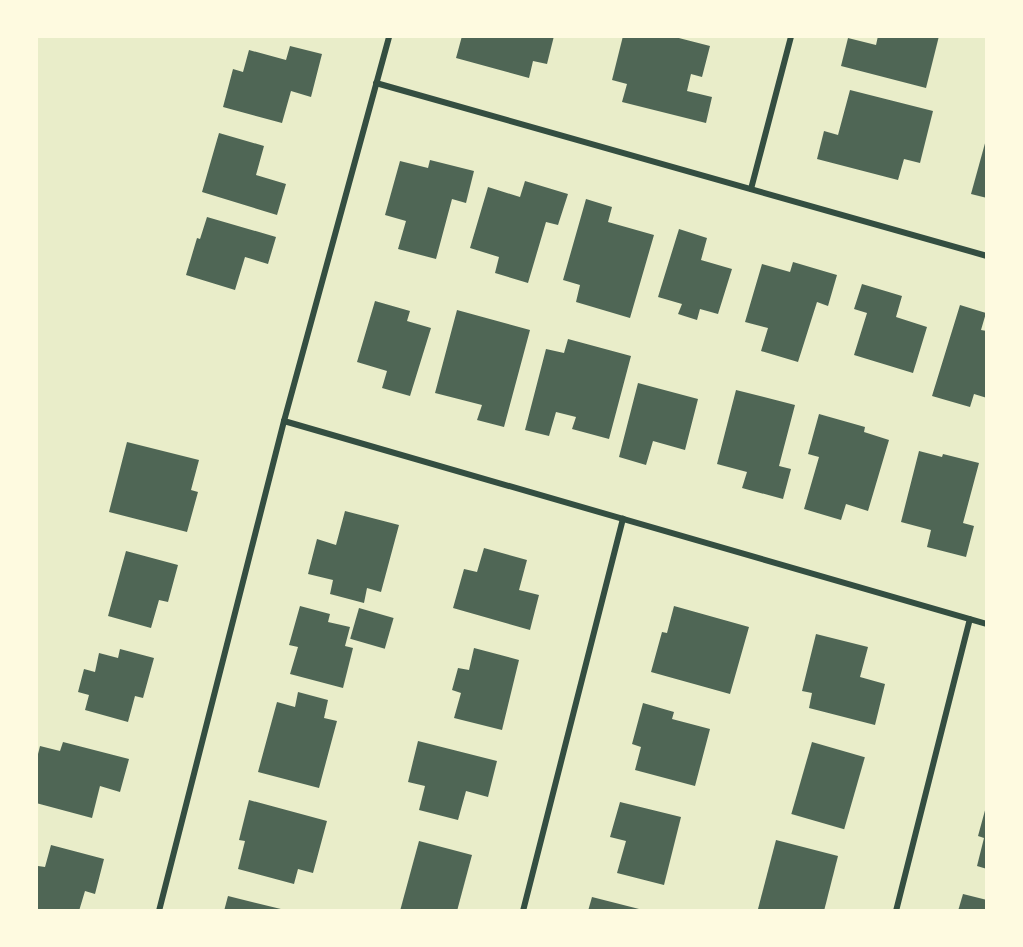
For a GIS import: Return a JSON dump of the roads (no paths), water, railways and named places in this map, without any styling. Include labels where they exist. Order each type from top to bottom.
[{"type":"street","points":[[159,911],[285,421],[389,36]]},
{"type":"street","points":[[751,189],[790,36]]},
{"type":"street","points":[[376,83],[987,256]]},
{"type":"street","points":[[285,421],[987,624]]},
{"type":"street","points":[[524,911],[623,519]]},
{"type":"street","points":[[896,911],[970,619]]}]
